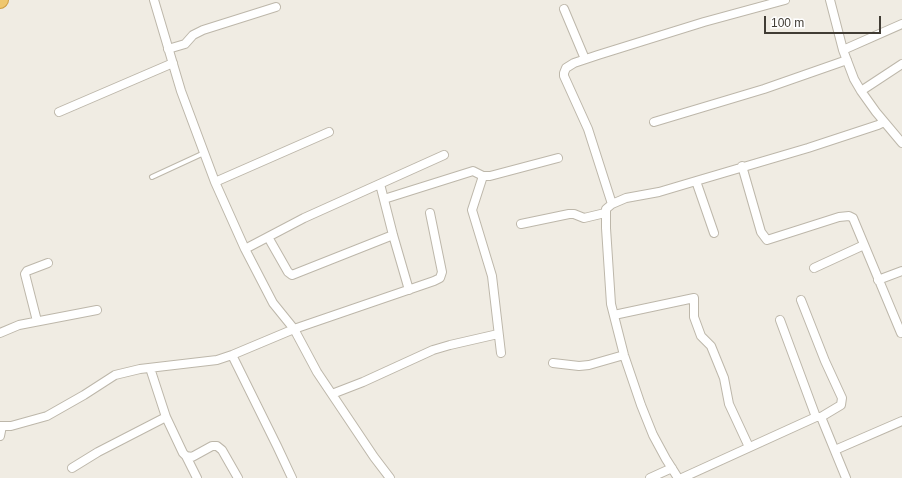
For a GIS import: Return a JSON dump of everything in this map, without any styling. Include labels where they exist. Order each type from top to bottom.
[{"type":"street","points":[[154,0],[181,91],[215,182],[273,303],[294,329],[317,372],[374,457],[390,478]]},
{"type":"street","points":[[612,204],[588,129],[564,76],[566,68],[585,59],[719,18],[785,0]]},
{"type":"street","points":[[830,0],[843,50],[854,79],[861,92],[902,143]]},
{"type":"street","points":[[168,48],[184,44],[193,35],[203,30],[276,6]]},
{"type":"street","points":[[564,9],[585,59]]},
{"type":"street","points":[[843,50],[902,24]]},
{"type":"street","points":[[654,122],[770,87],[847,60]]},
{"type":"street","points":[[59,112],[173,63]]},
{"type":"street","points":[[861,92],[902,64]]},
{"type":"street","points":[[678,478],[653,435],[624,355],[611,304],[605,213],[607,207],[626,198],[659,192],[742,166],[808,148],[878,126],[884,122]]},
{"type":"street","points":[[215,182],[329,132]]},
{"type":"street","points":[[246,248],[304,218],[444,155]]},
{"type":"street","points":[[384,199],[473,171],[483,176],[495,175],[558,158]]},
{"type":"street","points":[[742,166],[761,232],[767,240],[845,215],[853,218],[901,333]]},
{"type":"street","points":[[483,176],[472,210],[492,276],[501,353]]},
{"type":"street","points":[[696,181],[714,233]]},
{"type":"street","points":[[380,184],[409,290]]},
{"type":"street","points":[[0,436],[1,426],[11,426],[47,416],[115,375],[140,369],[217,360],[294,329],[434,281],[441,276],[441,268],[430,213]]},
{"type":"street","points":[[520,224],[569,214],[574,214],[584,218],[605,213]]},
{"type":"street","points":[[268,237],[288,272],[292,275],[393,235]]},
{"type":"street","points":[[814,268],[864,245]]},
{"type":"street","points":[[37,321],[25,274],[27,271],[48,263]]},
{"type":"street","points":[[878,280],[902,271]]},
{"type":"street","points":[[614,315],[694,298],[694,317],[702,338],[708,342],[724,378],[729,404],[748,447]]},
{"type":"street","points":[[682,478],[748,447],[819,417],[841,405],[842,398],[825,361],[801,300]]},
{"type":"street","points":[[0,333],[19,325],[97,310]]},
{"type":"street","points":[[780,320],[819,417],[846,478]]},
{"type":"street","points":[[332,394],[363,382],[433,350],[498,334]]},
{"type":"street","points":[[232,355],[292,478]]},
{"type":"street","points":[[553,363],[579,366],[589,365],[624,355]]},
{"type":"street","points":[[150,368],[166,417],[197,478]]},
{"type":"street","points":[[72,468],[110,446],[166,417]]},
{"type":"street","points":[[834,450],[902,421]]},
{"type":"street","points":[[186,456],[192,457],[212,446],[217,446],[222,450],[238,478]]},
{"type":"street","points":[[650,478],[672,468]]},
{"type":"lane","points":[[152,177],[204,153]]}]
